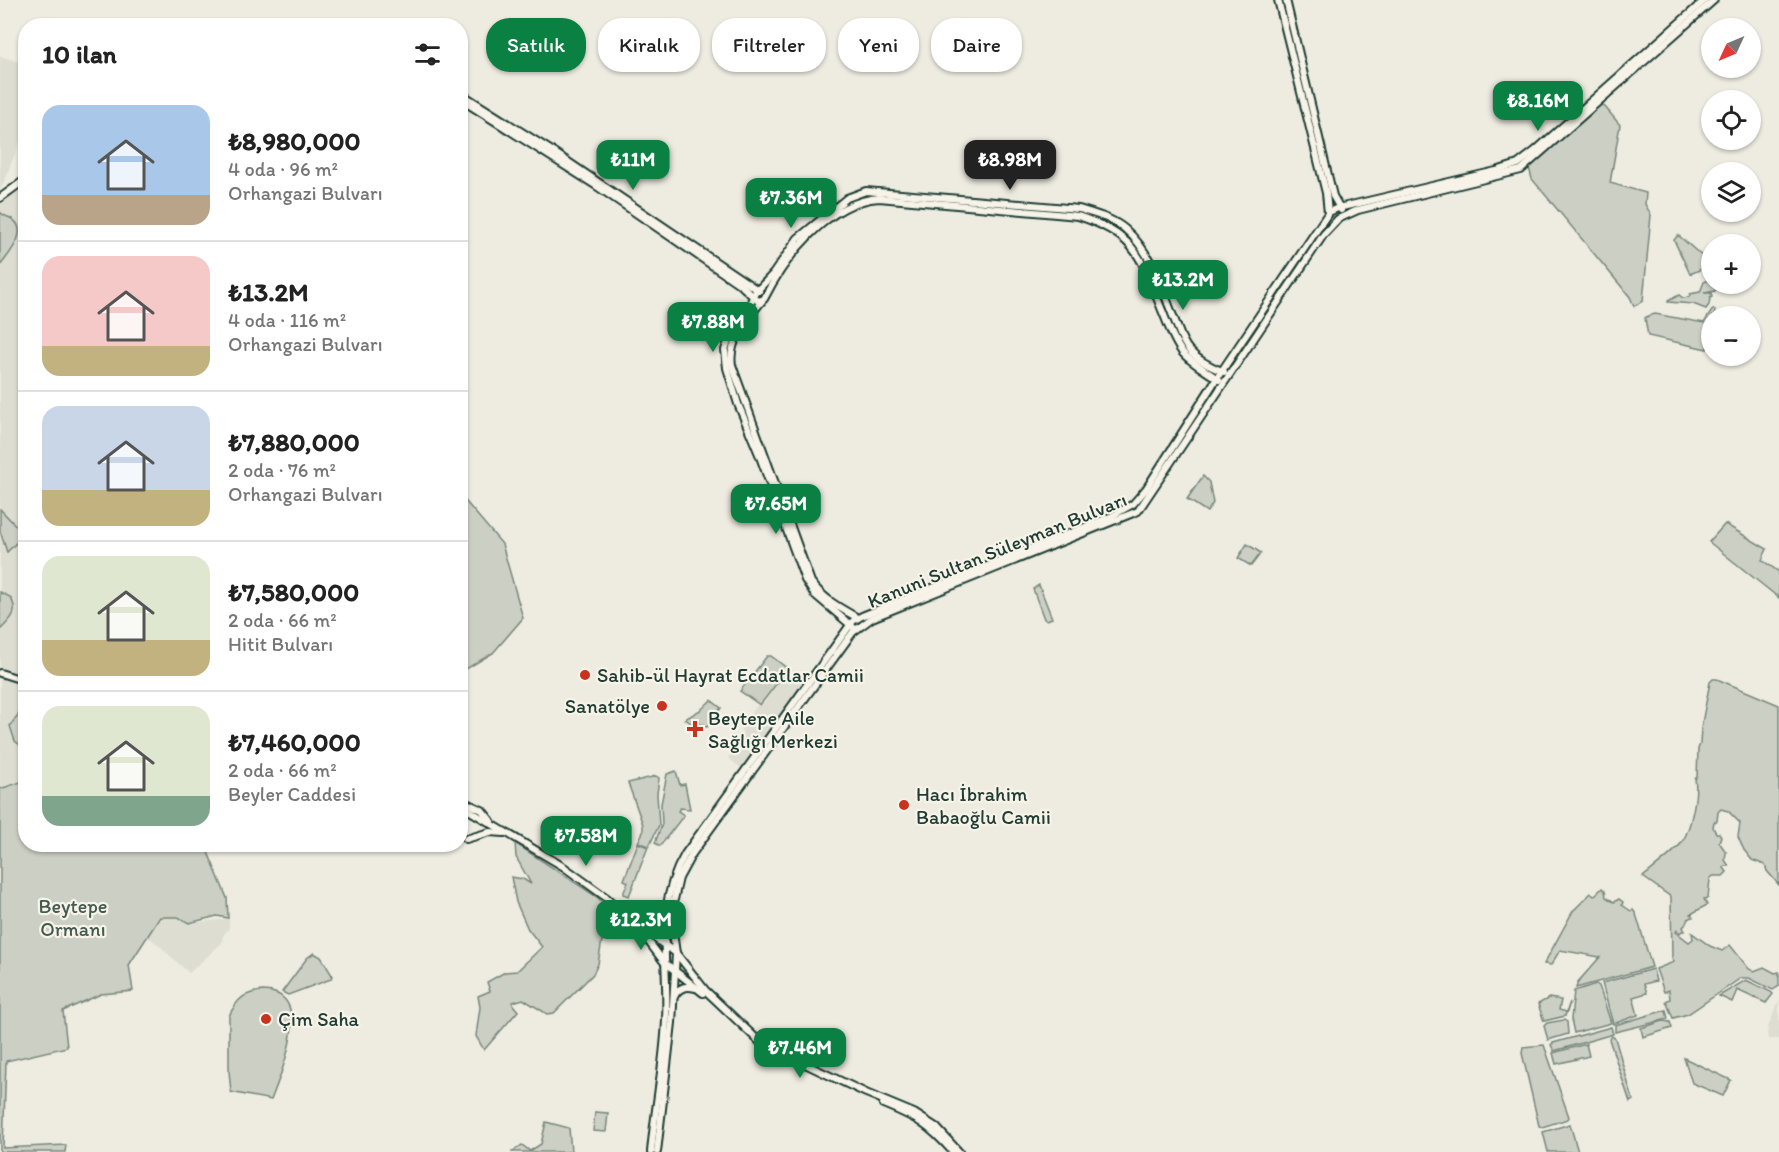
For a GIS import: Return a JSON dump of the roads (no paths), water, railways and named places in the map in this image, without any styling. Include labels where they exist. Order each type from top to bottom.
[{"type":"main road","points":[[1278,0],[1326,193],[1328,213],[1331,219],[1338,219],[1341,214],[1332,196],[1286,0]]},
{"type":"main road","name":"Kanuni Sultan Süleyman Bulvarı","points":[[651,1152],[666,1022],[663,946],[670,888],[682,858],[861,620],[858,618],[1104,519],[1132,504],[1146,489],[1217,378],[1319,230],[1328,213],[1339,207],[1520,166],[1705,0]]},
{"type":"main road","name":"Kanuni Sultan Süleyman Bulvarı","points":[[856,626],[1018,558],[1134,513],[1141,508],[1225,384],[1286,287],[1324,234],[1338,219],[1358,210],[1520,166],[1714,0]]},
{"type":"main road","points":[[468,98],[563,158],[756,293]]},
{"type":"main road","points":[[468,104],[756,293]]},
{"type":"main road","points":[[0,198],[18,185]]},
{"type":"main road","points":[[856,626],[814,594],[805,580],[759,454],[742,416],[727,368],[725,350],[756,293],[773,274],[798,238],[854,194],[866,191],[1079,209],[1104,216],[1124,228],[1142,246],[1184,343],[1199,359],[1229,376]]},
{"type":"main road","points":[[854,194],[861,195],[861,200]]},
{"type":"main road","points":[[854,194],[850,199],[854,203]]},
{"type":"main road","points":[[858,618],[822,596],[812,582],[732,365],[731,351],[733,343],[801,242],[833,216],[861,200],[879,198],[1078,216],[1101,223],[1120,234],[1139,256],[1178,346],[1185,355],[1225,384]]},
{"type":"main road","points":[[1139,256],[1146,253]]},
{"type":"main road","points":[[756,293],[756,301],[763,299]]},
{"type":"main road","points":[[742,416],[747,419],[750,413]]},
{"type":"main road","points":[[1134,513],[1130,510],[1132,504],[1138,503],[1141,508]]},
{"type":"main road","points":[[0,673],[18,677]]},
{"type":"main road","name":"Kanuni Sultan Süleyman Bulvarı","points":[[657,1152],[673,1001],[676,953],[673,936],[673,904],[676,887],[684,866],[745,776]]},
{"type":"main road","points":[[468,807],[482,810],[493,823],[599,891],[637,926],[676,953],[706,991],[757,1040],[863,1094]]},
{"type":"main road","points":[[468,838],[490,832],[502,832],[513,836]]},
{"type":"main road","points":[[637,926],[656,925],[666,915]]},
{"type":"main road","points":[[637,926],[664,962],[699,989],[760,1046],[863,1094],[914,1113],[930,1122],[959,1152]]},
{"type":"main road","points":[[664,937],[669,940],[673,936]]},
{"type":"main road","points":[[666,987],[670,983],[674,986]]},
{"type":"main road","points":[[673,1001],[676,992],[682,988],[689,986],[699,989]]},
{"type":"main road","points":[[879,1100],[921,1121],[953,1152]]},
{"type":"place","name":"Sahib-ül Hayrat Ecdatlar Camii","points":[[585,675]]},
{"type":"place","name":"Sanatölye","points":[[662,706]]},
{"type":"place","name":"Beytepe Aile Sağlığı Merkezi","points":[[695,729]]},
{"type":"place","name":"Hacı İbrahim Babaoğlu Camii","points":[[904,805]]},
{"type":"place","name":"Çim Saha","points":[[266,1019]]},
{"type":"park label","name":"Beytepe Ormanı","points":[[73,918]]}]
